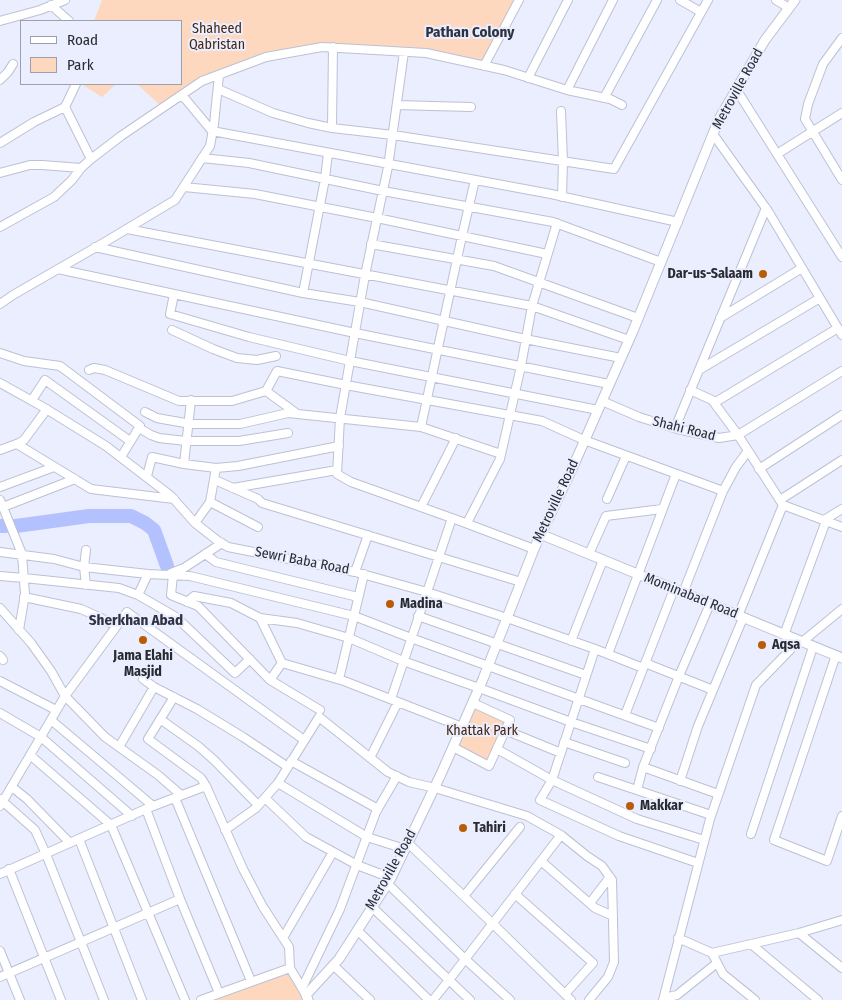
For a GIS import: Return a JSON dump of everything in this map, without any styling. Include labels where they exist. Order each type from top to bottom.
[{"type":"main road","name":"Metroville Road","points":[[305,994],[333,966],[372,908],[389,880],[435,788],[473,703],[540,534],[629,340],[719,119],[765,40],[795,0]]},
{"type":"main road","name":"Mominabad Road","points":[[540,534],[839,657]]},
{"type":"street","points":[[0,21],[40,10],[65,0]]},
{"type":"street","points":[[484,66],[519,0]]},
{"type":"street","points":[[528,78],[568,0]]},
{"type":"street","points":[[567,90],[613,0]]},
{"type":"street","points":[[604,98],[656,0]]},
{"type":"street","points":[[680,0],[701,12]]},
{"type":"street","points":[[218,89],[273,113],[332,128],[393,134],[614,169],[708,0]]},
{"type":"street","points":[[776,0],[789,8]]},
{"type":"street","points":[[51,6],[68,20]]},
{"type":"street","points":[[842,38],[823,64],[810,97],[805,119],[842,180]]},
{"type":"street","points":[[0,227],[54,197],[91,159],[121,136],[202,81],[266,57],[322,47],[426,53],[504,70],[567,90],[610,99],[622,104]]},
{"type":"street","points":[[332,128],[333,47]]},
{"type":"street","points":[[404,52],[388,164],[365,275],[340,418],[337,474],[351,482],[534,549]]},
{"type":"street","points":[[0,80],[13,64]]},
{"type":"street","points":[[0,304],[12,295],[175,200],[210,146],[219,75]]},
{"type":"street","points":[[0,143],[34,122],[65,107],[76,85]]},
{"type":"street","points":[[736,89],[842,257]]},
{"type":"street","points":[[182,95],[212,131],[475,180],[678,222]]},
{"type":"street","points":[[397,104],[471,107]]},
{"type":"street","points":[[65,107],[91,159]]},
{"type":"street","points":[[561,111],[562,197]]},
{"type":"street","points":[[777,154],[842,113]]},
{"type":"street","points":[[713,134],[766,208],[840,331],[714,402]]},
{"type":"street","points":[[303,293],[328,153]]},
{"type":"street","points":[[202,158],[249,163],[557,224],[661,262]]},
{"type":"street","points":[[0,172],[42,164],[81,168]]},
{"type":"street","points":[[422,427],[475,180]]},
{"type":"street","points":[[184,187],[255,194],[548,254]]},
{"type":"street","points":[[675,428],[766,208]]},
{"type":"street","points":[[467,523],[502,454],[532,306],[557,224]]},
{"type":"street","points":[[127,229],[532,306],[629,340]]},
{"type":"street","points":[[372,244],[494,266],[638,318]]},
{"type":"street","points":[[95,248],[621,358]]},
{"type":"street","points":[[720,318],[802,268]]},
{"type":"street","points":[[58,269],[355,334],[609,384]]},
{"type":"street","points":[[174,294],[170,314],[249,337],[350,361],[598,410]]},
{"type":"street","points":[[699,370],[820,298]]},
{"type":"street","points":[[172,330],[237,358],[257,360],[276,356]]},
{"type":"street","points":[[89,370],[94,368],[105,370],[179,401],[232,400],[266,391],[277,371],[275,343]]},
{"type":"street","points":[[0,354],[24,361],[60,366],[140,426],[139,428],[160,438],[186,442],[239,442],[288,433]]},
{"type":"street","points":[[277,371],[542,420],[584,440],[724,491]]},
{"type":"street","points":[[738,436],[842,371]]},
{"type":"street","points":[[32,400],[45,380],[130,441]]},
{"type":"street","name":"Sewri Baba Road","points":[[0,383],[32,400],[106,446],[147,476],[174,499],[196,523],[228,546],[364,574],[427,592],[608,654],[679,676],[713,690]]},
{"type":"street","points":[[690,390],[714,402],[781,502],[842,527]]},
{"type":"street","points":[[266,391],[296,413]]},
{"type":"street","points":[[184,464],[190,400]]},
{"type":"street","name":"Shahi Road","points":[[602,401],[639,417],[675,428],[719,438],[738,436]]},
{"type":"street","points":[[0,450],[24,440],[47,409]]},
{"type":"street","points":[[145,412],[157,418],[188,423],[240,424],[288,413],[296,413],[422,427],[502,454]]},
{"type":"street","points":[[759,468],[842,415]]},
{"type":"street","points":[[120,457],[139,428]]},
{"type":"street","points":[[421,507],[456,438]]},
{"type":"street","points":[[17,444],[91,489],[174,499]]},
{"type":"street","points":[[147,476],[152,457],[216,468],[238,466],[339,446]]},
{"type":"street","points":[[684,593],[724,491],[736,468],[748,451]]},
{"type":"street","points":[[607,499],[626,456]]},
{"type":"street","points":[[680,781],[698,726],[741,617],[781,502],[842,460]]},
{"type":"street","points":[[0,487],[54,466]]},
{"type":"street","points":[[196,523],[210,502],[216,468]]},
{"type":"street","points":[[232,488],[337,470]]},
{"type":"street","points":[[608,654],[676,474]]},
{"type":"street","points":[[19,630],[24,597],[22,554],[1,503],[74,479]]},
{"type":"street","points":[[215,480],[258,499],[262,503],[521,582]]},
{"type":"street","points":[[210,502],[258,527]]},
{"type":"street","points":[[784,635],[825,521],[842,509]]},
{"type":"street","points":[[589,554],[606,516],[662,510]]},
{"type":"street","points":[[370,758],[394,700],[403,661],[452,518]]},
{"type":"street","points":[[355,572],[368,535]]},
{"type":"street","points":[[170,575],[222,543]]},
{"type":"street","points":[[86,550],[84,567],[86,585]]},
{"type":"street","points":[[0,552],[54,559],[84,567],[148,574],[190,576],[354,616],[659,728]]},
{"type":"street","points":[[205,554],[216,562],[358,597]]},
{"type":"street","points":[[571,640],[602,560]]},
{"type":"street","points":[[138,595],[148,574]]},
{"type":"street","points":[[339,679],[364,574]]},
{"type":"street","points":[[170,575],[171,595],[198,606],[270,680],[320,710]]},
{"type":"street","points":[[0,576],[119,588],[138,595],[176,617],[235,673],[250,659]]},
{"type":"street","points":[[624,715],[674,589]]},
{"type":"street","points":[[187,602],[194,596],[231,603],[260,618],[298,623],[349,638],[403,661],[651,749]]},
{"type":"street","points":[[24,597],[81,609],[116,626]]},
{"type":"street","points":[[637,790],[643,767],[710,604]]},
{"type":"street","points":[[0,608],[31,643],[51,671],[64,696],[105,736],[158,775],[178,796],[252,981]]},
{"type":"street","points":[[664,999],[678,938],[711,815],[756,685],[798,641],[842,609]]},
{"type":"street","points":[[104,1000],[35,830],[1,803],[64,696],[116,626],[127,612],[304,740]]},
{"type":"street","points":[[418,616],[586,675]]},
{"type":"street","points":[[260,618],[282,663],[339,679],[462,727]]},
{"type":"street","points":[[751,834],[813,646]]},
{"type":"street","points":[[595,649],[552,780],[540,800],[619,836],[698,863]]},
{"type":"street","points":[[839,657],[774,840],[826,861],[842,816]]},
{"type":"street","points":[[270,680],[282,663]]},
{"type":"street","points":[[143,679],[290,764],[378,809]]},
{"type":"street","points":[[0,680],[56,710]]},
{"type":"street","points":[[119,747],[154,687]]},
{"type":"street","points":[[174,697],[148,739],[201,778],[206,786],[247,876],[263,907],[289,947],[290,968],[305,994]]},
{"type":"street","points":[[453,747],[489,766],[510,720],[473,703]]},
{"type":"street","points":[[0,713],[41,737],[132,816]]},
{"type":"street","points":[[225,830],[258,805],[278,783],[319,717],[388,772],[409,782],[527,816],[561,835],[602,866],[612,880],[614,962],[608,977],[589,1000]]},
{"type":"street","points":[[160,719],[214,760],[258,805]]},
{"type":"street","points":[[51,720],[149,808],[180,899],[219,993]]},
{"type":"street","points":[[505,730],[560,753]]},
{"type":"street","points":[[564,742],[625,763]]},
{"type":"street","points":[[496,749],[552,780],[637,819],[704,840]]},
{"type":"street","points":[[30,755],[111,825],[185,1000]]},
{"type":"street","points":[[643,767],[718,794]]},
{"type":"street","points":[[305,994],[378,809],[397,776]]},
{"type":"street","points":[[598,777],[711,815]]},
{"type":"street","points":[[278,783],[367,836],[406,846],[464,896],[568,997],[592,963],[515,894]]},
{"type":"street","points":[[0,874],[149,808],[206,786]]},
{"type":"street","points":[[12,787],[27,799],[70,843]]},
{"type":"street","points":[[265,798],[306,837],[356,866],[389,880],[465,959],[510,1000]]},
{"type":"street","points":[[464,896],[520,827]]},
{"type":"street","points":[[357,930],[431,1000],[449,980],[561,835]]},
{"type":"street","points":[[79,839],[142,1000]]},
{"type":"street","points":[[283,938],[333,852]]},
{"type":"street","points":[[541,860],[595,908],[613,916]]},
{"type":"street","points":[[10,869],[61,1000]]},
{"type":"street","points":[[590,903],[610,877]]},
{"type":"street","points":[[0,977],[180,899]]},
{"type":"street","points":[[372,908],[470,1000]]},
{"type":"street","points":[[678,938],[712,953],[799,933],[842,920]]},
{"type":"street","points":[[799,933],[842,968]]},
{"type":"street","points":[[751,944],[818,1000]]},
{"type":"street","points":[[0,951],[20,1000]]},
{"type":"street","points":[[712,953],[722,974],[755,1000]]},
{"type":"street","points":[[664,999],[677,995],[717,963]]},
{"type":"street","points":[[333,966],[370,1000]]},
{"type":"street","points":[[201,1000],[290,968]]},
{"type":"green space","name":"Shaheed Qabristan","points":[[102,0],[518,0],[484,65],[426,53],[322,47],[266,57],[202,81],[163,108],[138,85],[182,85],[182,20],[94,20]]},
{"type":"green space","points":[[83,85],[115,85],[102,97]]},
{"type":"green space","name":"Khattak Park","points":[[473,703],[510,720],[489,766],[453,747]]},
{"type":"green space","points":[[290,969],[308,1000],[203,1000]]},
{"type":"waterway","points":[[16,526],[89,516],[131,516],[154,530],[167,566]]},
{"type":"waterway","points":[[0,526],[6,526]]},
{"type":"place","name":"Dar-us-Salaam","points":[[763,274]]},
{"type":"place","name":"Madina","points":[[390,604]]},
{"type":"place","name":"Jama Elahi Masjid","points":[[143,640]]},
{"type":"place","name":"Aqsa","points":[[762,645]]},
{"type":"place","name":"Makkar","points":[[630,806]]},
{"type":"place","name":"Tahiri","points":[[463,828]]},
{"type":"district","name":"Pathan Colony","points":[[470,33]]},
{"type":"district","name":"Sherkhan Abad","points":[[136,621]]}]
